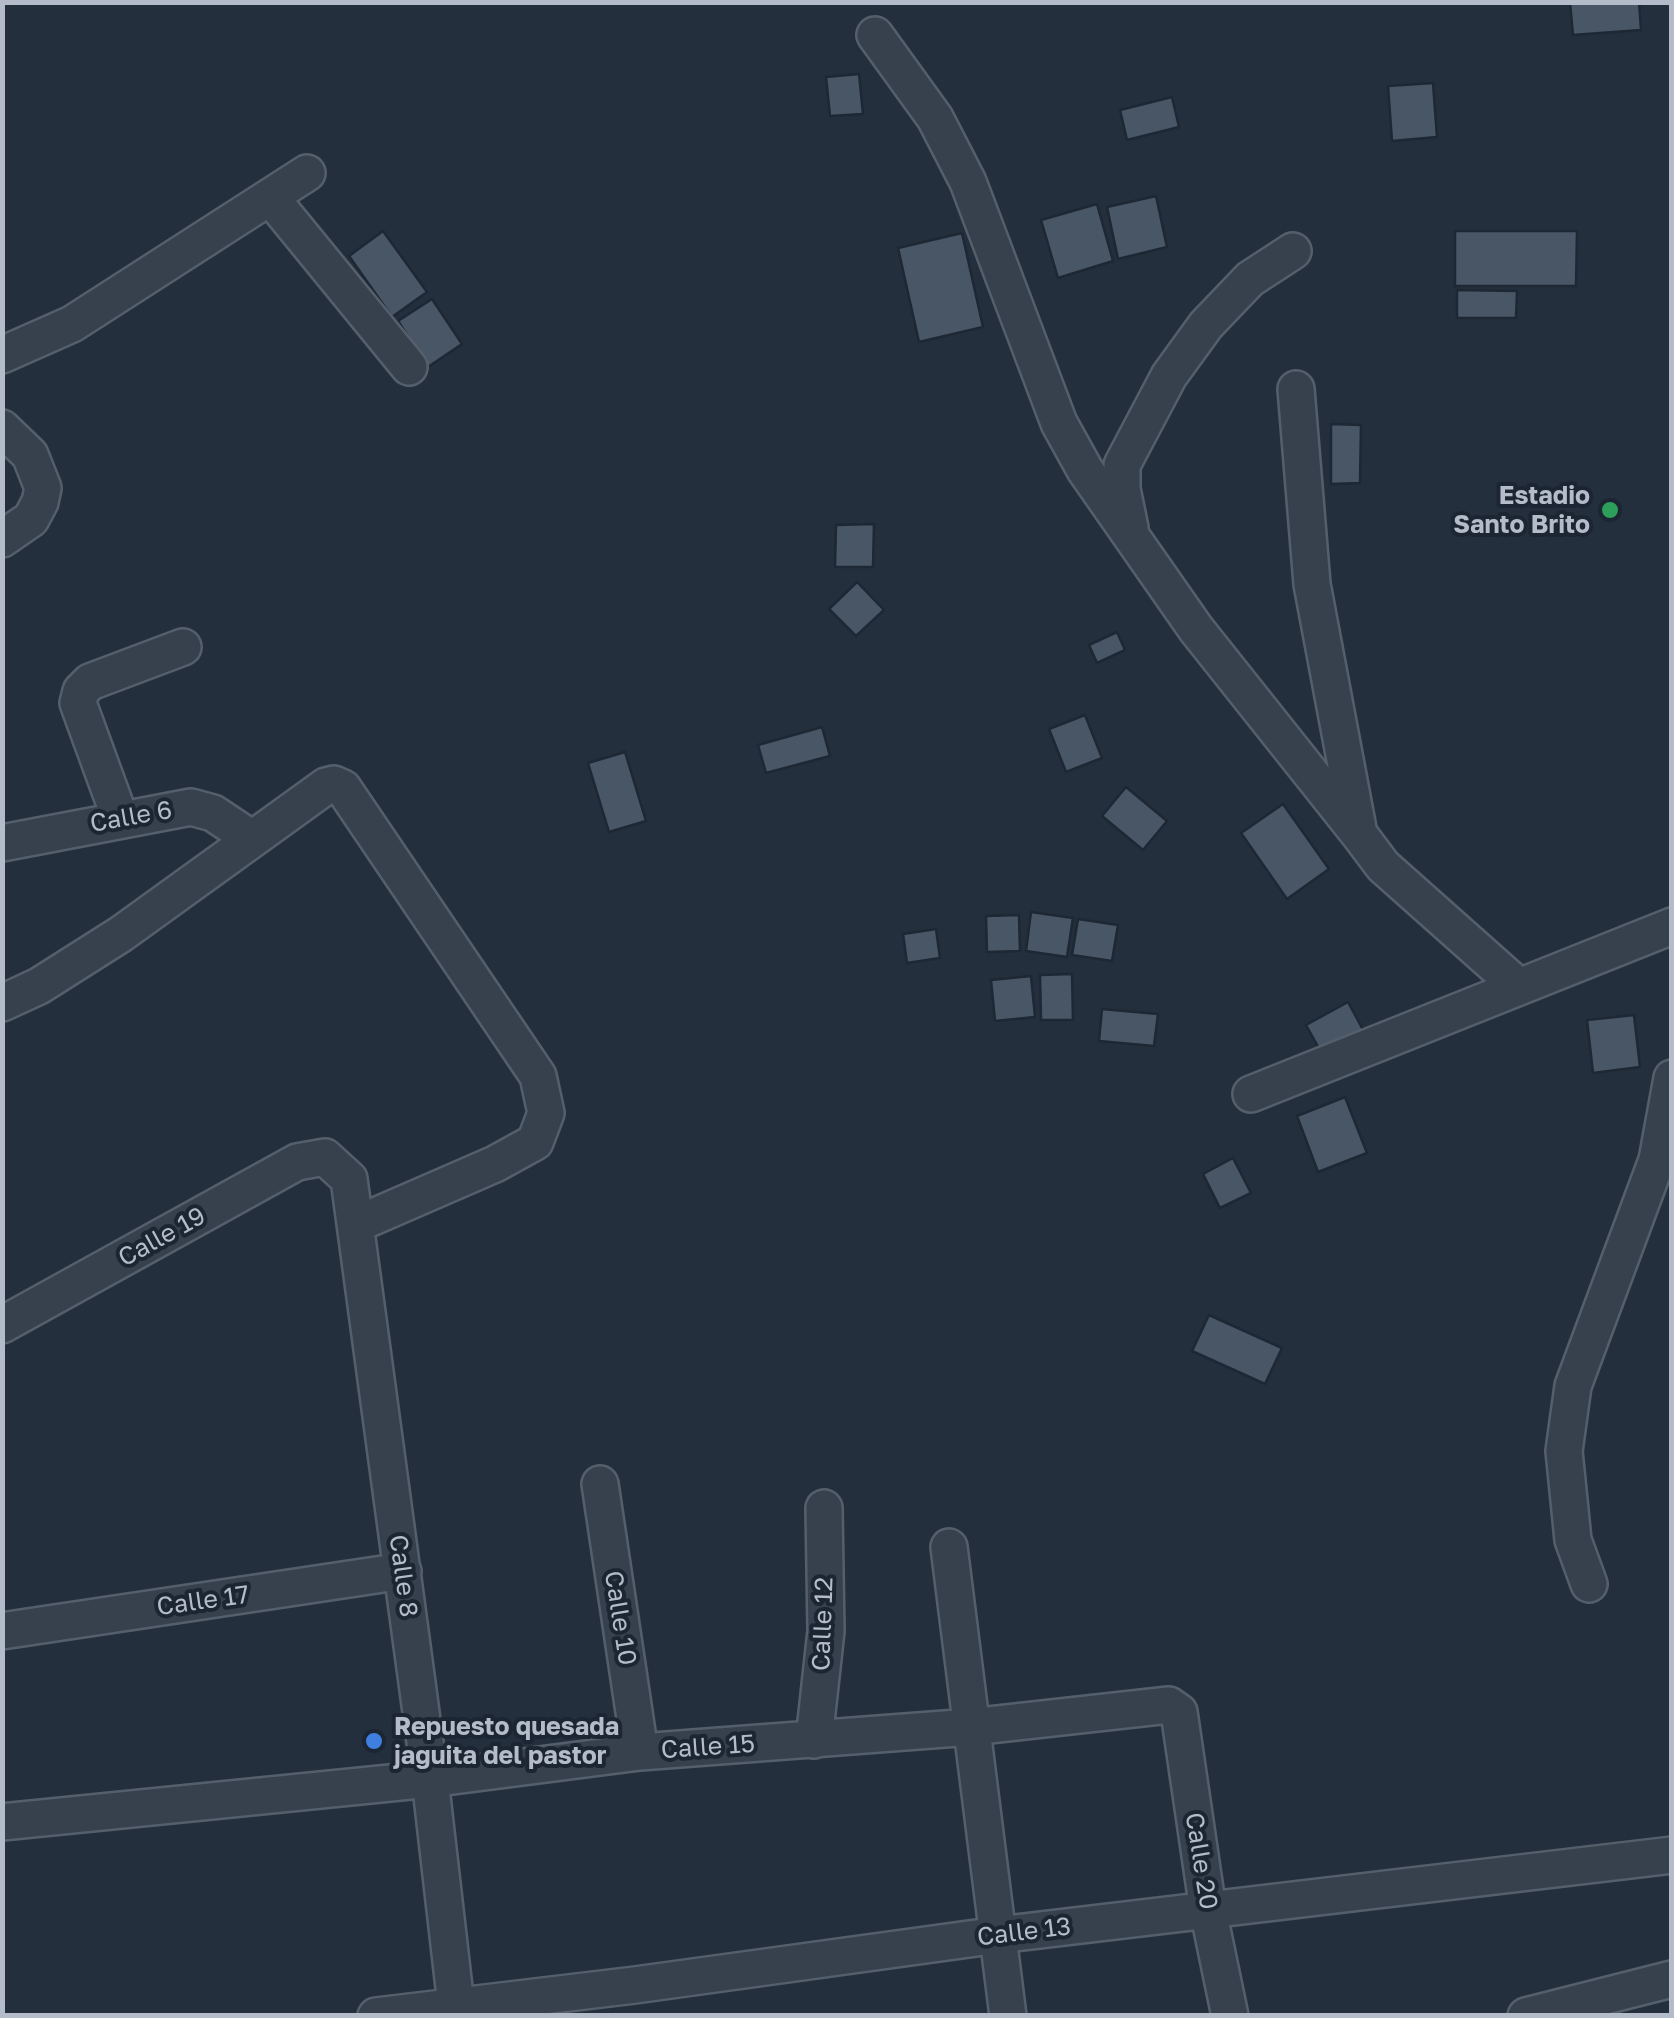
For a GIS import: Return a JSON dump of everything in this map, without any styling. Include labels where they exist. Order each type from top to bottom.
[{"type":"street","points":[[875,35],[943,134],[968,182],[1060,423],[1085,470],[1134,544],[1383,866],[1518,987]]},
{"type":"street","points":[[2,355],[72,324],[307,173]]},
{"type":"street","points":[[271,198],[409,367]]},
{"type":"street","points":[[1134,544],[1122,489],[1122,464],[1134,438],[1169,376],[1206,326],[1250,278],[1293,251]]},
{"type":"street","points":[[1296,389],[1312,584],[1359,834]]},
{"type":"street","points":[[2,428],[30,455],[42,488],[31,519],[2,539]]},
{"type":"street","points":[[120,818],[78,703],[81,691],[90,682],[183,647]]},
{"type":"street","points":[[2,1003],[39,986],[95,951],[326,786],[343,788],[538,1076],[546,1113],[535,1142],[495,1164],[357,1224]]},
{"type":"street","name":"Calle 6","points":[[2,843],[190,806],[214,813],[252,840]]},
{"type":"street","points":[[1251,1094],[1672,926]]},
{"type":"street","points":[[1589,1584],[1573,1540],[1564,1451],[1573,1386],[1657,1160],[1672,1078]]},
{"type":"street","name":"Calle 8","points":[[324,1157],[349,1180],[357,1224],[456,2005]]},
{"type":"street","name":"Calle 19","points":[[2,1325],[297,1162],[324,1157]]},
{"type":"street","name":"Calle 10","points":[[600,1484],[640,1752]]},
{"type":"street","name":"Calle 12","points":[[814,1740],[826,1631],[824,1508]]},
{"type":"street","points":[[948,1546],[1008,2016]]},
{"type":"street","name":"Calle 17","points":[[2,1631],[403,1572]]},
{"type":"street","name":"Calle 15","points":[[2,1822],[430,1779],[640,1752],[971,1727],[1169,1705],[1175,1708]]},
{"type":"street","name":"Calle 20","points":[[1175,1708],[1179,1712],[1208,1910],[1230,2016]]},
{"type":"street","name":"Calle 13","points":[[376,2016],[998,1935],[1672,1854]]},
{"type":"street","points":[[1526,2016],[1672,1979]]},
{"type":"building","points":[[1570,2],[1639,2],[1641,30],[1573,35]]},
{"type":"building","points":[[859,74],[863,114],[830,116],[826,77]]},
{"type":"building","points":[[1433,83],[1437,137],[1392,141],[1388,86]]},
{"type":"building","points":[[1172,97],[1179,127],[1127,140],[1120,110]]},
{"type":"building","points":[[1156,196],[1167,247],[1118,259],[1107,207]]},
{"type":"building","points":[[1097,204],[1113,261],[1058,278],[1041,220]]},
{"type":"building","points":[[383,231],[427,292],[392,317],[349,256]]},
{"type":"building","points":[[1455,231],[1577,231],[1576,286],[1455,286]]},
{"type":"building","points":[[962,233],[983,327],[919,342],[898,248]]},
{"type":"building","points":[[1457,290],[1517,291],[1516,318],[1457,318]]},
{"type":"building","points":[[432,299],[462,344],[428,367],[398,321]]},
{"type":"building","points":[[1331,424],[1361,425],[1360,483],[1331,484]]},
{"type":"building","points":[[874,524],[873,567],[835,567],[836,525]]},
{"type":"building","points":[[857,582],[884,610],[856,636],[829,609]]},
{"type":"building","points":[[1117,632],[1125,650],[1097,663],[1089,645]]},
{"type":"building","points":[[1085,715],[1102,758],[1066,772],[1049,729]]},
{"type":"building","points":[[822,727],[830,756],[766,773],[758,745]]},
{"type":"building","points":[[625,752],[646,821],[609,832],[588,763]]},
{"type":"building","points":[[1126,787],[1167,821],[1143,850],[1102,816]]},
{"type":"building","points":[[1283,804],[1329,869],[1287,899],[1241,833]]},
{"type":"building","points":[[1031,912],[1073,918],[1067,957],[1026,951]]},
{"type":"building","points":[[1019,915],[1020,951],[987,952],[986,916]]},
{"type":"building","points":[[1078,919],[1118,925],[1112,961],[1072,955]]},
{"type":"building","points":[[936,929],[940,958],[907,963],[903,934]]},
{"type":"building","points":[[1072,974],[1073,1020],[1041,1020],[1040,975]]},
{"type":"building","points":[[1031,976],[1035,1017],[995,1021],[991,980]]},
{"type":"building","points":[[1348,1002],[1368,1039],[1326,1061],[1306,1025]]},
{"type":"building","points":[[1102,1009],[1158,1014],[1154,1046],[1099,1041]]},
{"type":"building","points":[[1634,1015],[1640,1067],[1593,1073],[1587,1020]]},
{"type":"building","points":[[1345,1097],[1367,1153],[1318,1172],[1297,1116]]},
{"type":"building","points":[[1233,1158],[1251,1193],[1220,1208],[1203,1174]]},
{"type":"building","points":[[1209,1315],[1282,1348],[1265,1384],[1192,1351]]},
{"type":"place","name":"Estadio Santo Brito","points":[[1610,510]]},
{"type":"place","name":"Repuesto quesada jaguita del pastor","points":[[374,1741]]}]
